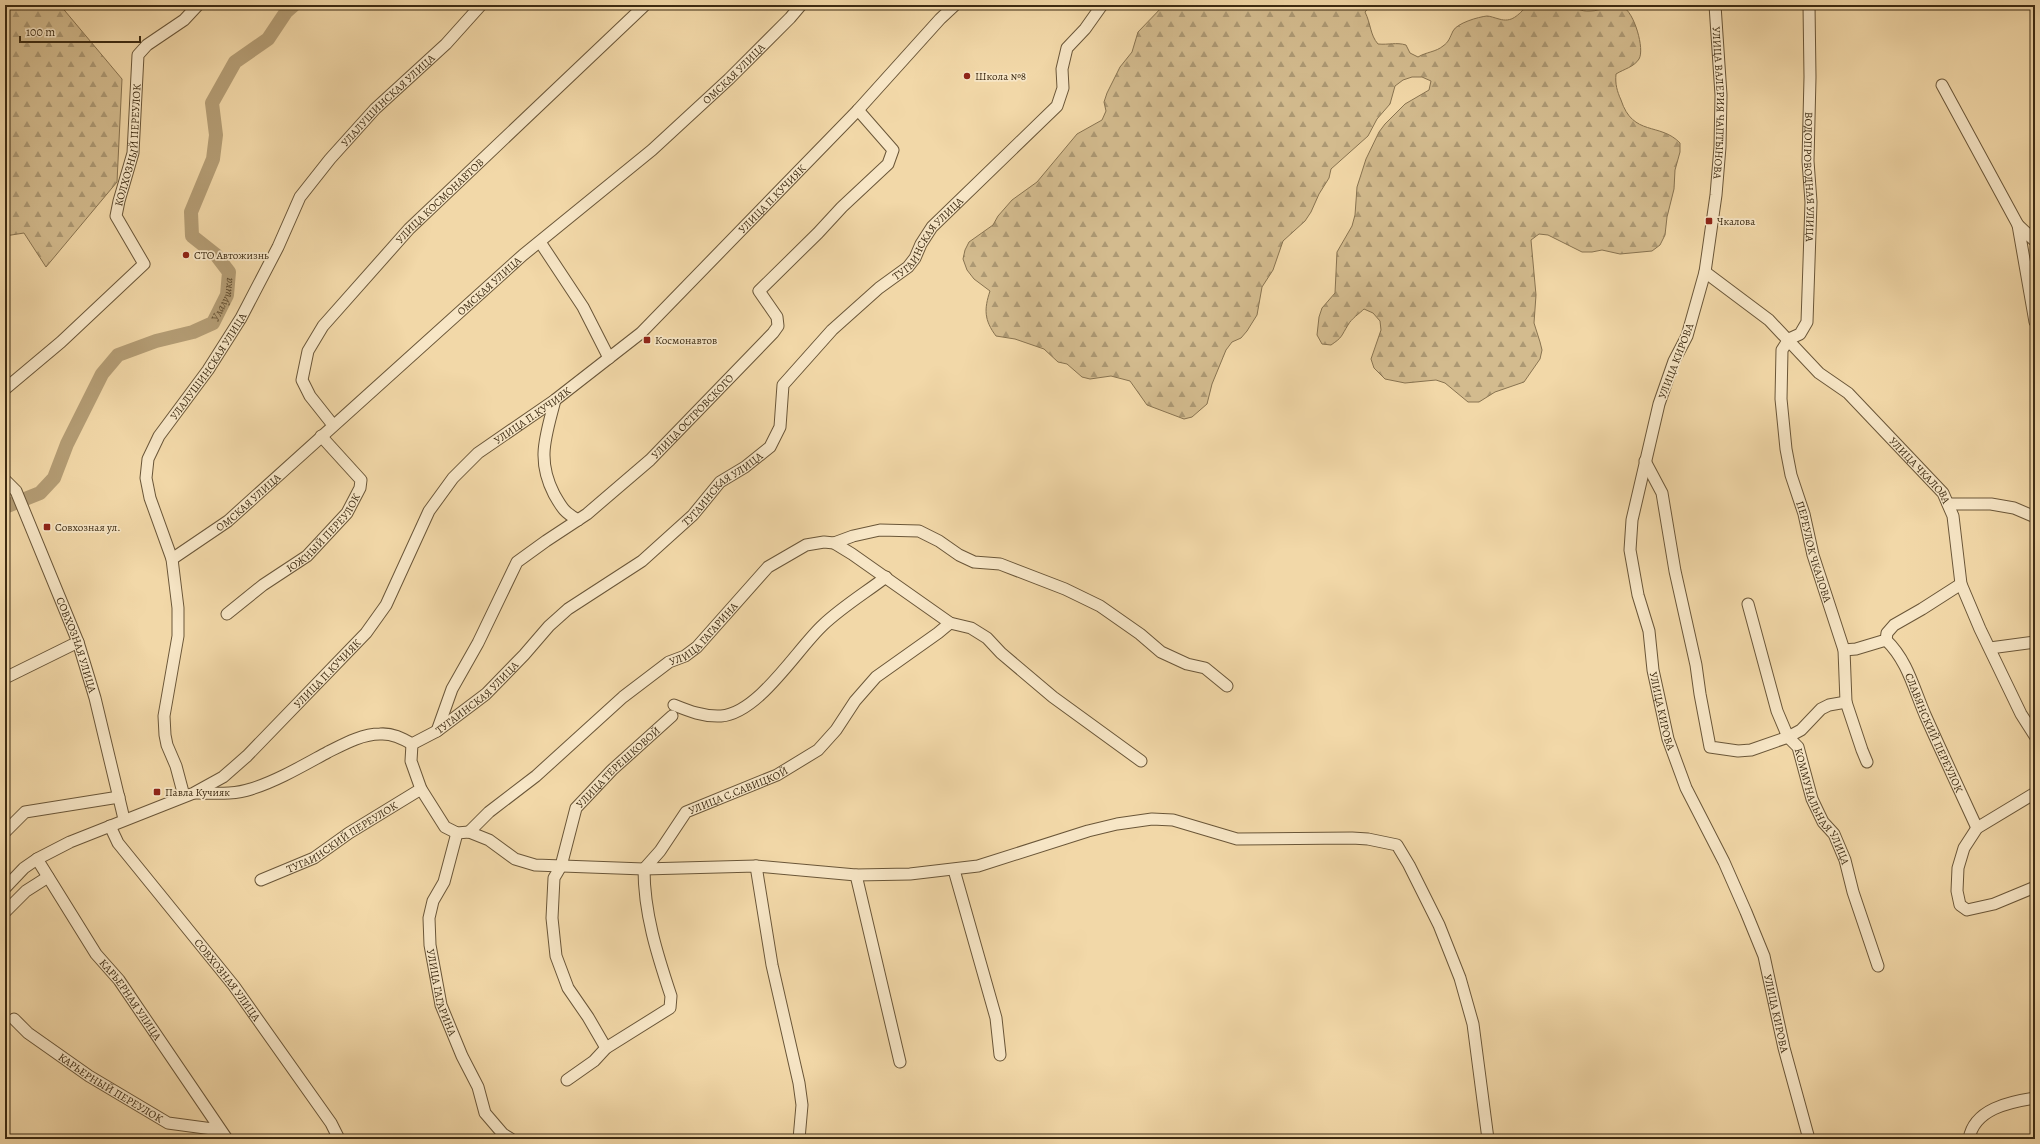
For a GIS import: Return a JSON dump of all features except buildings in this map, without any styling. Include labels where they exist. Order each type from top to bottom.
[{"type":"street","name":"КОЛХОЗНЫЙ ПЕРЕУЛОК","points":[[5,389],[61,342],[144,264],[116,216],[133,153],[138,55],[147,45],[184,20],[198,5]]},
{"type":"street","name":"УЛАЛУШИНСКАЯ УЛИЦА","points":[[189,795],[167,745],[165,735],[166,700],[178,636],[178,608],[172,560],[150,498],[146,478],[148,459],[159,436],[208,370],[241,318],[278,247],[300,197],[330,159],[375,109],[446,44],[481,5]]},
{"type":"street","name":"УЛИЦА КОСМОНАВТОВ","points":[[333,425],[310,396],[302,380],[308,351],[323,326],[409,229],[646,5]]},
{"type":"street","name":"ОМСКАЯ УЛИЦА","points":[[172,560],[228,521],[517,261],[652,150],[729,79],[801,5]]},
{"type":"street","name":"УЛИЦА П.КУЧИЯК","points":[[5,888],[24,868],[37,859],[70,842],[124,819],[189,795],[222,776],[247,756],[366,634],[386,606],[429,511],[453,478],[478,453],[555,400],[641,333],[858,110],[940,19],[955,5]]},
{"type":"street","name":"ТУГАИНСКАЯ УЛИЦА","points":[[412,744],[437,731],[486,694],[524,655],[549,626],[568,609],[642,561],[693,515],[720,482],[745,467],[770,447],[780,427],[783,385],[832,330],[879,288],[908,267],[915,258],[921,244],[932,227],[1057,106],[1063,88],[1062,69],[1067,48],[1085,29],[1102,5]]},
{"type":"street","name":"УЛИЦА ВАЛЕРИЯ ЧАПТЫНОВА","points":[[1705,272],[1716,195],[1720,147],[1721,95],[1715,5]]},
{"type":"street","name":"ВОДОПРОВОДНАЯ УЛИЦА","points":[[1789,339],[1800,334],[1807,322],[1811,202],[1808,162],[1810,70],[1809,5]]},
{"type":"street","points":[[1942,85],[2018,225],[2035,242]]},
{"type":"street","name":"УЛИЦА ОСТРОВСКОГО","points":[[437,731],[452,689],[478,643],[518,562],[578,520],[650,460],[778,326],[777,317],[759,291],[888,164],[893,150],[858,110]]},
{"type":"street","points":[[2018,225],[2035,322]]},
{"type":"street","points":[[540,242],[583,307],[609,358]]},
{"type":"street","name":"УЛИЦА ЧКАЛОВА","points":[[1705,272],[1769,320],[1789,339],[1819,373],[1852,398],[1943,493],[1953,516],[1962,584],[2020,714],[2035,736]]},
{"type":"street","name":"УЛИЦА КИРОВА","points":[[1705,272],[1687,336],[1674,361],[1659,404],[1632,520],[1630,550],[1638,595],[1649,631],[1653,670],[1668,739],[1686,788],[1724,862],[1764,956],[1784,1048],[1809,1139]]},
{"type":"street","name":"ПЕРЕУЛОК ЧКАЛОВА","points":[[1789,339],[1782,350],[1781,399],[1791,475],[1804,514],[1813,555],[1844,650],[1846,702],[1867,762]]},
{"type":"street","points":[[555,400],[545,438],[543,461],[548,483],[563,512],[578,520]]},
{"type":"street","name":"ЮЖНЫЙ ПЕРЕУЛОК","points":[[227,614],[263,585],[307,556],[347,513],[360,488],[361,480],[321,436]]},
{"type":"street","points":[[1645,461],[1662,493],[1675,572],[1696,665],[1710,747],[1738,751],[1751,750],[1788,737],[1801,730],[1821,709],[1829,705],[1846,702]]},
{"type":"street","name":"СОВХОЗНАЯ УЛИЦА","points":[[5,480],[16,491],[78,642],[95,698],[124,819]]},
{"type":"street","points":[[1948,504],[1966,503],[2014,508],[2035,517]]},
{"type":"street","points":[[834,543],[853,536],[880,530],[918,531],[939,541],[959,555],[974,562],[1000,564],[1065,589],[1100,606],[1140,634],[1161,652],[1187,664],[1205,668],[1227,686]]},
{"type":"street","name":"УЛИЦА ГАГАРИНА","points":[[470,832],[489,812],[536,776],[623,697],[669,662],[685,656],[697,647],[768,567],[806,545],[824,542],[834,543]]},
{"type":"street","points":[[834,543],[886,577],[950,623],[972,628],[987,638],[1001,653],[1053,697],[1141,761]]},
{"type":"street","name":"УЛИЦА ТЕРЕШКОВОЙ","points":[[606,1048],[588,1017],[568,988],[556,956],[552,918],[554,878],[561,866],[576,808],[673,710],[722,716],[744,708],[782,673],[822,625],[886,577]]},
{"type":"street","points":[[1844,650],[1856,649],[1886,640],[1888,633],[1894,625],[1922,610],[1962,584]]},
{"type":"street","name":"КОММУНАЛЬНАЯ УЛИЦА","points":[[1748,604],[1777,711],[1788,737],[1798,747],[1812,799],[1821,816],[1834,834],[1845,860],[1853,892],[1878,966]]},
{"type":"street","name":"УЛИЦА С.САВИЦКОЙ","points":[[644,869],[660,851],[686,812],[777,775],[818,750],[836,730],[854,701],[876,677],[938,634],[950,623]]},
{"type":"street","name":"СЛАВЯНСКИЙ ПЕРЕУЛОК","points":[[1886,640],[1894,648],[1906,665],[1916,695],[1977,828]]},
{"type":"street","points":[[5,678],[78,642]]},
{"type":"street","points":[[1990,648],[2035,642]]},
{"type":"street","points":[[189,795],[250,790],[297,769],[347,743],[381,733],[401,737],[412,744],[411,761],[421,789],[445,827],[457,833],[470,832],[489,840],[515,859],[536,865],[644,869],[756,866],[856,875],[910,874],[978,866],[1088,831],[1117,824],[1152,819],[1173,820],[1237,839],[1368,838],[1397,845],[1409,865],[1439,925],[1460,978],[1473,1024],[1488,1139]]},
{"type":"street","name":"ТУГАИНСКИЙ ПЕРЕУЛОК","points":[[261,880],[314,858],[355,829],[421,789]]},
{"type":"street","points":[[2035,793],[1977,828],[1964,848],[1958,868],[1957,891],[1960,905],[1967,910],[1975,909],[2035,887]]},
{"type":"street","points":[[5,832],[25,812],[119,797]]},
{"type":"street","name":"СОВХОЗНАЯ УЛИЦА","points":[[110,826],[118,843],[234,986],[331,1124],[339,1139]]},
{"type":"street","name":"УЛИЦА ГАГАРИНА","points":[[457,833],[444,882],[433,901],[428,918],[430,945],[441,1005],[462,1056],[478,1087],[485,1113],[503,1134],[511,1139]]},
{"type":"street","name":"КАРЬЕРНАЯ УЛИЦА","points":[[37,859],[96,954],[119,980],[227,1139]]},
{"type":"street","points":[[756,866],[772,965],[799,1083],[802,1105],[799,1139]]},
{"type":"street","points":[[567,1080],[594,1061],[606,1048],[670,1008],[671,996],[649,923],[644,888],[644,869]]},
{"type":"street","points":[[954,870],[996,1018],[1000,1055]]},
{"type":"street","points":[[856,875],[900,1062]]},
{"type":"street","points":[[5,912],[26,891],[48,877]]},
{"type":"street","name":"КАРЬЕРНЫЙ ПЕРЕУЛОК","points":[[14,1019],[28,1033],[89,1076],[168,1122],[220,1130]]},
{"type":"street","points":[[1969,1139],[1977,1120],[1992,1110],[2017,1101],[2035,1098]]},
{"type":"green space","points":[[1552,3],[1563,4],[1587,11],[1594,11],[1615,6],[1623,7],[1631,16],[1641,47],[1639,59],[1629,68],[1616,74],[1617,90],[1626,112],[1632,119],[1640,124],[1664,133],[1680,143],[1680,152],[1675,170],[1674,189],[1667,217],[1665,235],[1660,245],[1652,251],[1620,254],[1602,250],[1582,252],[1548,235],[1539,234],[1531,240],[1536,295],[1534,323],[1542,350],[1540,359],[1524,382],[1495,392],[1479,402],[1468,402],[1445,383],[1436,380],[1405,383],[1385,379],[1374,368],[1371,359],[1381,330],[1380,321],[1373,313],[1364,309],[1349,323],[1338,340],[1331,345],[1322,344],[1317,335],[1319,317],[1322,308],[1335,293],[1337,252],[1352,226],[1355,215],[1357,187],[1366,159],[1379,132],[1385,124],[1405,104],[1429,90],[1431,81],[1422,77],[1412,77],[1403,80],[1395,86],[1390,104],[1377,119],[1368,136],[1331,169],[1329,178],[1305,221],[1283,241],[1273,270],[1262,287],[1257,315],[1241,338],[1232,342],[1226,350],[1212,384],[1207,404],[1192,417],[1184,419],[1147,405],[1130,381],[1111,376],[1090,379],[1082,377],[1067,364],[1058,362],[1044,349],[1015,339],[996,336],[989,325],[986,314],[990,291],[974,279],[967,270],[963,259],[969,242],[993,225],[998,216],[1012,200],[1037,182],[1077,134],[1102,120],[1106,111],[1104,102],[1107,93],[1120,67],[1132,52],[1138,32],[1164,5],[1371,5],[1365,12],[1375,41],[1378,44],[1406,45],[1410,53],[1418,57],[1440,48],[1448,41],[1455,28],[1463,23],[1488,16],[1508,20],[1521,12],[1527,6]]},
{"type":"green space","points":[[5,5],[60,5],[122,79],[117,182],[46,267],[24,233],[5,236]]},
{"type":"waterway","name":"Улалушка","points":[[5,507],[40,493],[54,478],[67,444],[102,374],[118,355],[156,341],[193,332],[213,323],[227,295],[229,272],[216,255],[192,236],[191,212],[213,159],[216,135],[212,103],[235,62],[268,39],[286,12],[294,5]]},
{"type":"place","name":"Школа №8","points":[[967,76]]},
{"type":"place","name":"Чкалова","points":[[1709,221]]},
{"type":"place","name":"СТО Автожизнь","points":[[186,255]]},
{"type":"place","name":"Космонавтов","points":[[647,340]]},
{"type":"place","name":"Совхозная ул.","points":[[47,527]]},
{"type":"place","name":"Павла Кучияк","points":[[157,792]]}]
